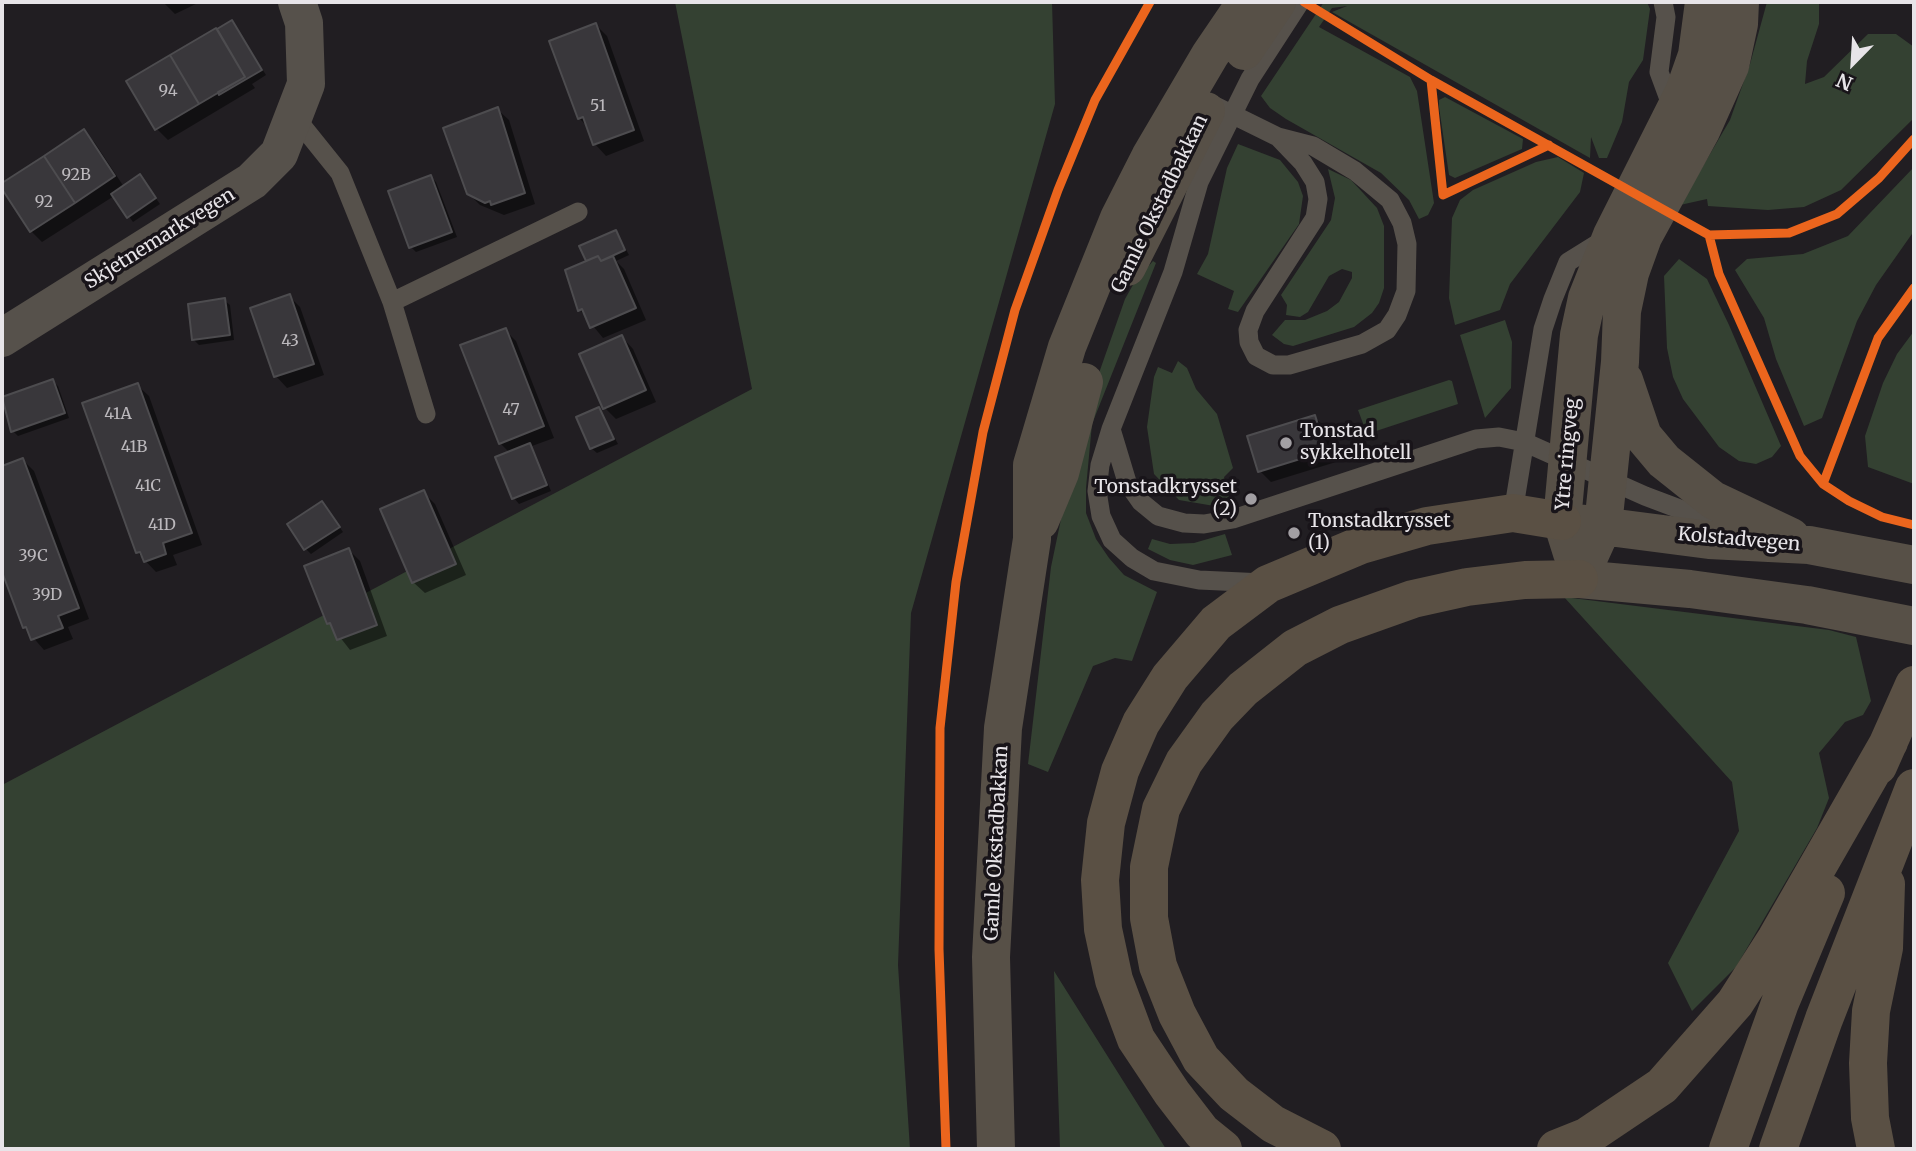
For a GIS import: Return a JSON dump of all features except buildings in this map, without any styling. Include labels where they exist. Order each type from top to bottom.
[{"type":"highway","points":[[1223,1149],[1202,1132],[1179,1103],[1136,1039],[1114,980],[1104,929],[1100,880],[1106,823],[1120,771],[1141,723],[1170,677],[1216,623],[1268,584],[1361,545],[1427,526],[1513,513],[1562,521]]},
{"type":"highway","points":[[1322,1149],[1273,1124],[1234,1094],[1201,1059],[1177,1014],[1158,965],[1149,918],[1149,867],[1161,809],[1184,762],[1217,716],[1242,688],[1295,648],[1340,625],[1413,599],[1467,587],[1525,580],[1579,579]]},
{"type":"highway","points":[[1728,1149],[1780,1003],[1914,685]]},
{"type":"highway","points":[[1556,1149],[1596,1131],[1662,1086],[1735,1003],[1776,939],[1889,742]]},
{"type":"highway","points":[[1778,1149],[1887,853],[1914,788]]},
{"type":"highway","points":[[1876,1149],[1870,1118],[1868,1063],[1871,1011],[1884,948],[1887,853]]},
{"type":"main road","name":"Gamle Okstadbakkan","points":[[1032,539],[1060,473],[1091,357],[1143,229],[1210,103],[1246,2]]},
{"type":"main road","name":"Gamle Okstadbakkan","points":[[996,1149],[991,957],[1003,728],[1032,539],[1032,465],[1067,347],[1119,218],[1210,103],[1278,2]]},
{"type":"main road","name":"Ytre ringveg","points":[[1579,579],[1562,521],[1579,335],[1587,299],[1612,235],[1674,113],[1697,55],[1704,2]]},
{"type":"main road","points":[[1740,2],[1739,24],[1730,66],[1701,131],[1643,237],[1630,273],[1622,311],[1609,481],[1602,526],[1579,579],[1690,589],[1807,605],[1914,626]]},
{"type":"main road","points":[[1620,362],[1627,397],[1643,436],[1664,461],[1713,500],[1809,545]]},
{"type":"main road","name":"Kolstadvegen","points":[[1562,521],[1709,540],[1809,545],[1914,565]]},
{"type":"street","name":"Skjetnemarkvegen","points":[[2,338],[251,181],[279,154],[306,84],[304,23],[297,2]]},
{"type":"lane","points":[[1268,584],[1199,580],[1154,571],[1132,558],[1112,540],[1101,516],[1097,491],[1111,429],[1173,272],[1199,182],[1210,103],[1256,69],[1300,2]]},
{"type":"lane","points":[[1664,2],[1666,17],[1659,72],[1674,113]]},
{"type":"lane","points":[[1210,103],[1278,137],[1312,146],[1355,172],[1390,200],[1407,244],[1406,291],[1397,315],[1387,330],[1362,344],[1289,365],[1273,365],[1256,356],[1249,342],[1248,330],[1255,311],[1315,218],[1318,199],[1315,182],[1303,163],[1278,137]]},
{"type":"lane","points":[[295,117],[340,173],[392,302],[426,414]]},
{"type":"lane","points":[[1143,229],[1199,182]]},
{"type":"lane","points":[[392,302],[578,212]]},
{"type":"lane","points":[[1513,513],[1543,329],[1568,261],[1612,235]]},
{"type":"lane","points":[[1111,429],[1127,482],[1141,502],[1158,516],[1184,523],[1204,524],[1233,519],[1476,439],[1499,438],[1524,442],[1609,481],[1706,519],[1809,545]]},
{"type":"green space","points":[[675,2],[1052,2],[1055,104],[911,613],[898,965],[910,1149],[2,1149],[2,785],[752,389]]},
{"type":"green space","points":[[1324,2],[1647,2],[1650,9],[1643,60],[1629,82],[1622,122],[1607,158],[1599,158],[1591,137],[1590,158],[1332,12],[1347,6],[1332,8],[1319,27],[1410,77],[1417,91],[1434,203],[1428,215],[1419,219],[1409,200],[1381,173],[1286,119],[1270,108],[1261,96]]},
{"type":"green space","points":[[1767,2],[1819,2],[1819,24],[1807,61],[1805,84],[1824,77],[1868,34],[1896,34],[1914,47],[1914,118],[1841,190],[1804,207],[1768,210],[1708,206],[1707,199],[1680,205],[1730,120],[1750,64]]},
{"type":"green space","points":[[1445,97],[1523,139],[1522,149],[1455,178],[1449,175],[1439,107],[1439,100]]},
{"type":"green space","points":[[1238,144],[1280,160],[1298,182],[1303,196],[1299,224],[1238,312],[1228,309],[1234,291],[1197,274],[1208,254],[1227,168]]},
{"type":"green space","points":[[1558,157],[1584,173],[1580,192],[1510,284],[1500,310],[1455,325],[1449,298],[1452,218],[1460,200],[1473,190],[1536,162]]},
{"type":"green space","points":[[1914,167],[1914,231],[1876,285],[1857,321],[1822,418],[1804,426],[1776,359],[1764,318],[1735,270],[1747,259],[1803,254],[1848,236]]},
{"type":"green space","points":[[1328,169],[1351,180],[1377,208],[1384,226],[1384,288],[1372,313],[1354,327],[1293,346],[1284,344],[1272,335],[1285,320],[1305,320],[1327,311],[1339,302],[1352,278],[1352,272],[1342,269],[1329,276],[1308,312],[1300,317],[1286,315],[1287,305],[1281,295],[1331,220],[1335,198]]},
{"type":"green space","points":[[1679,259],[1707,279],[1781,446],[1772,457],[1756,464],[1739,461],[1719,447],[1683,399],[1673,377],[1667,348],[1664,276]]},
{"type":"green space","points":[[1153,261],[1156,263],[1092,424],[1086,513],[1096,539],[1124,575],[1157,592],[1132,661],[1115,658],[1093,666],[1048,772],[1028,764],[1051,567],[1065,500],[1099,373],[1125,299],[1134,283]]},
{"type":"green space","points":[[1505,320],[1512,342],[1511,388],[1485,418],[1460,335]]},
{"type":"green space","points":[[1914,331],[1914,484],[1868,467],[1865,436],[1883,383],[1897,354]]},
{"type":"green space","points":[[1178,361],[1187,368],[1196,389],[1217,414],[1233,468],[1224,477],[1231,504],[1226,508],[1179,500],[1154,474],[1147,427],[1154,377],[1158,367],[1172,373]]},
{"type":"green space","points":[[1452,381],[1458,404],[1367,434],[1358,410]]},
{"type":"green space","points":[[1225,534],[1232,555],[1193,565],[1170,560],[1148,549],[1152,539],[1170,544],[1194,543]]},
{"type":"green space","points":[[1564,597],[1829,630],[1856,637],[1871,701],[1863,715],[1845,722],[1819,753],[1829,798],[1817,828],[1736,967],[1692,1011],[1668,963],[1739,831],[1732,782]]},
{"type":"green space","points":[[1054,971],[1166,1149],[1060,1149]]},
{"type":"cycle path","points":[[946,1149],[939,949],[940,728],[956,582],[983,432],[1015,310],[1058,190],[1095,100],[1150,2]]},
{"type":"cycle path","points":[[1304,2],[1431,80],[1709,235],[1789,233],[1837,214],[1879,178],[1914,139]]},
{"type":"cycle path","points":[[1431,80],[1443,195],[1549,145]]},
{"type":"cycle path","points":[[1709,235],[1719,274],[1800,456],[1823,484],[1849,501],[1882,517],[1914,525]]},
{"type":"cycle path","points":[[1823,484],[1878,338],[1914,288]]},
{"type":"place","name":"Tonstad sykkelhotell","points":[[1286,443]]},
{"type":"place","name":"Tonstadkrysset (2)","points":[[1251,499]]},
{"type":"place","name":"Tonstadkrysset (1)","points":[[1294,533]]}]
